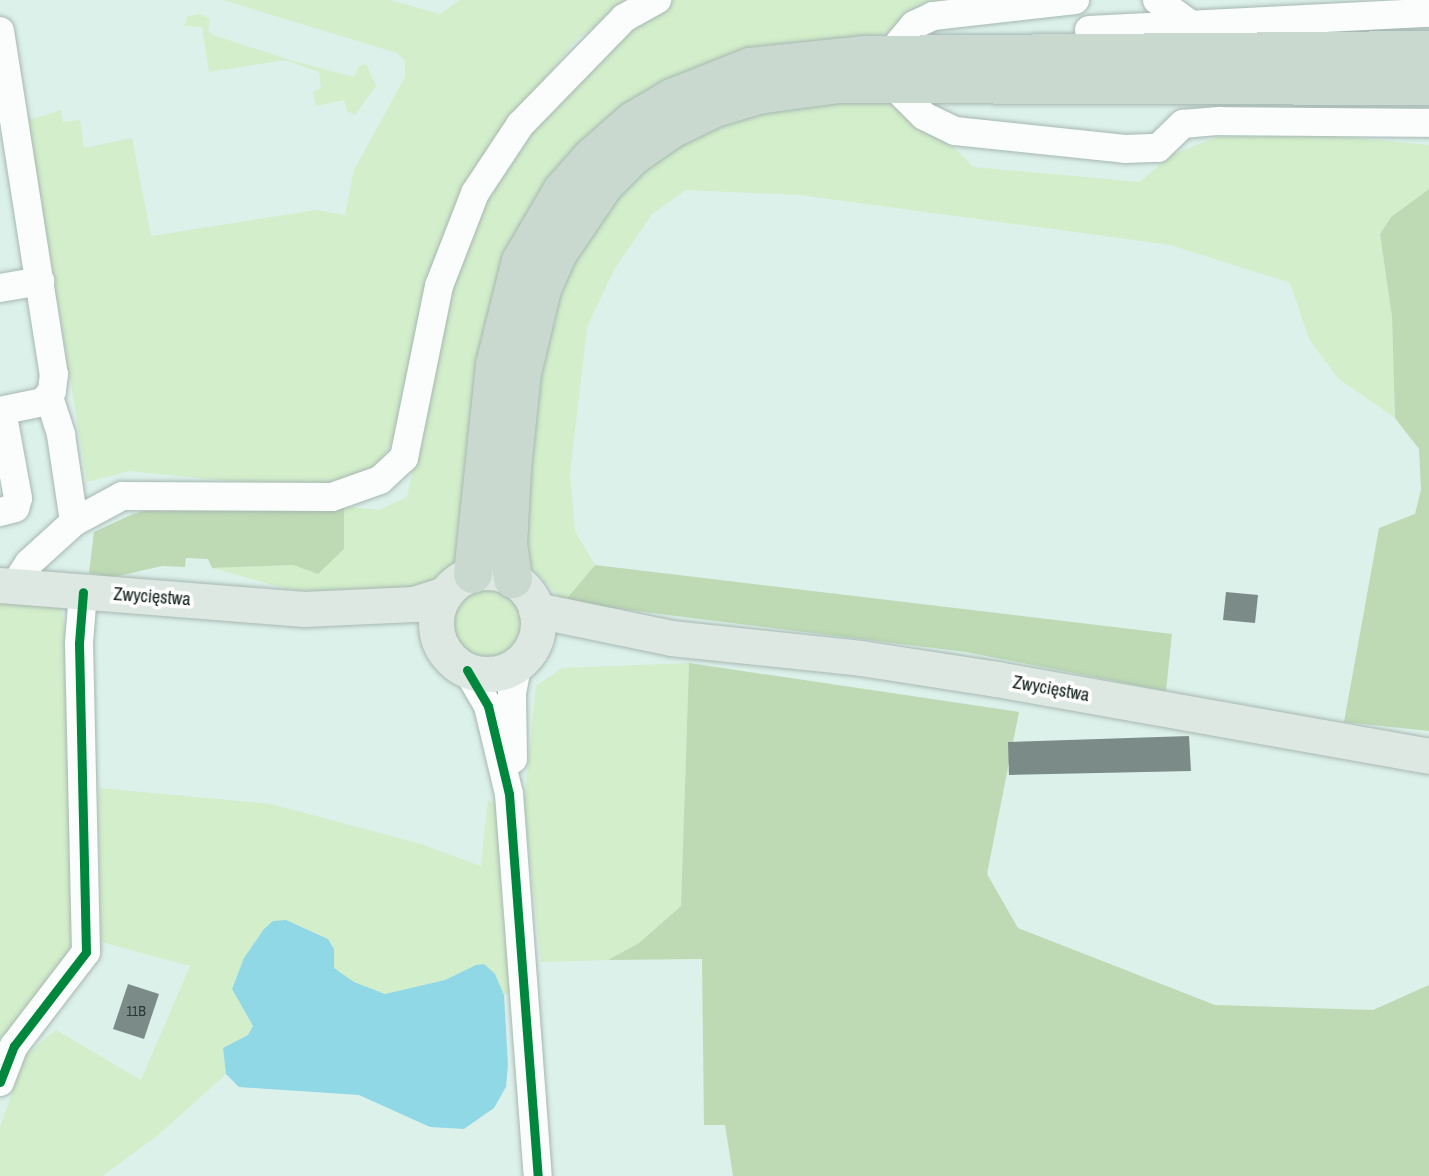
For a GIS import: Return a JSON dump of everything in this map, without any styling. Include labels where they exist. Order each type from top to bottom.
[{"type":"highway","points":[[459,584],[495,365],[521,261],[562,191],[591,158],[633,121],[671,97],[750,67],[865,55],[1429,50]]},
{"type":"highway","points":[[513,579],[508,545],[512,468],[522,373],[542,289],[558,253],[604,185],[633,156],[672,129],[715,108],[758,94],[839,84],[1429,86]]},
{"type":"main road","points":[[496,573],[513,579],[529,594],[536,610],[537,631],[524,657],[490,674],[467,670],[451,659],[440,643],[437,614],[459,584],[496,573]]},
{"type":"main road","name":"Zwycięstwa","points":[[304,609],[414,604],[459,584]]},
{"type":"main road","name":"Zwycięstwa","points":[[7,586],[304,609],[410,630],[440,643]]},
{"type":"main road","name":"Zwycięstwa","points":[[536,610],[671,638],[862,658],[984,677],[1429,756]]},
{"type":"main road","name":"Zwycięstwa","points":[[524,657],[570,642],[671,638]]},
{"type":"street","points":[[7,586],[74,522],[122,496],[332,497],[380,480],[404,458],[439,286],[475,193],[520,125],[624,18],[657,0]]},
{"type":"street","points":[[898,43],[914,26],[933,16],[1076,0]]},
{"type":"street","points":[[1157,0],[1190,24]]},
{"type":"street","points":[[1089,30],[1190,24],[1272,9],[1429,13]]},
{"type":"street","points":[[0,31],[54,374],[49,397],[61,435],[74,522]]},
{"type":"street","points":[[902,94],[924,116],[955,131],[1125,149],[1158,148],[1183,124],[1219,121],[1429,123]]},
{"type":"street","points":[[0,288],[40,281]]},
{"type":"street","points":[[0,512],[15,508],[18,498],[7,465],[1,411],[37,404],[49,397]]},
{"type":"street","points":[[0,1082],[14,1046],[86,952],[79,643],[83,592]]},
{"type":"street","points":[[524,657],[512,691],[509,794],[538,1176]]},
{"type":"street","points":[[467,670],[488,706],[509,794]]},
{"type":"green space","points":[[223,0],[390,0],[440,14],[460,0],[634,0],[578,38],[542,82],[520,136],[625,28],[674,0],[950,0],[918,6],[891,30],[865,43],[612,120],[459,564],[435,586],[342,593],[287,589],[212,568],[293,565],[318,574],[344,506],[379,510],[407,497],[430,391],[378,464],[338,484],[239,482],[129,471],[87,482],[28,120],[61,110],[63,122],[80,120],[84,148],[132,138],[151,236],[316,210],[345,215],[354,170],[405,77],[405,61],[397,53]]},
{"type":"green space","points":[[200,14],[210,19],[208,31],[213,35],[290,60],[354,77],[359,66],[366,64],[376,86],[355,115],[347,111],[344,100],[316,106],[313,92],[321,88],[319,72],[285,60],[209,72],[202,27],[184,26],[188,16]]},
{"type":"green space","points":[[803,94],[902,94],[973,167],[1140,182],[1169,156],[1217,137],[1335,136],[1429,145],[1429,189],[1391,217],[1380,234],[1392,317],[1395,418],[1339,379],[1310,341],[1290,283],[1171,245],[800,195],[686,190],[652,214],[614,270],[587,327],[570,474],[575,531],[595,565],[564,602],[524,559],[533,406],[553,304],[574,251],[641,167],[702,131]]},
{"type":"green space","points":[[1429,189],[1429,731],[1344,722],[1379,528],[1415,514],[1421,490],[1419,449],[1395,418],[1392,317],[1380,234],[1391,217]]},
{"type":"green space","points":[[344,506],[344,549],[318,574],[293,565],[212,568],[208,559],[186,558],[185,567],[162,566],[114,577],[89,573],[94,532],[133,514],[159,507]]},
{"type":"green space","points":[[595,565],[1172,634],[1166,691],[966,652],[564,602]]},
{"type":"green space","points":[[480,586],[494,586],[508,592],[518,602],[524,623],[518,644],[508,654],[494,660],[480,660],[466,654],[456,644],[450,630],[450,616],[456,602],[466,592]]},
{"type":"green space","points":[[0,601],[60,604],[65,628],[75,942],[0,1047]]},
{"type":"green space","points":[[689,663],[681,906],[639,943],[608,960],[541,962],[524,803],[536,686],[562,668]]},
{"type":"green space","points":[[689,663],[1019,712],[987,874],[1018,928],[1215,1005],[1373,1010],[1429,985],[1429,1176],[733,1176],[725,1125],[704,1125],[702,959],[608,960],[639,943],[681,906]]},
{"type":"green space","points":[[99,788],[271,804],[421,844],[481,866],[488,800],[504,809],[518,989],[504,995],[495,974],[484,964],[476,965],[445,980],[385,994],[354,982],[334,968],[334,949],[328,939],[286,920],[264,929],[236,977],[232,989],[253,1026],[248,1035],[223,1048],[226,1074],[157,1136],[102,1176],[0,1176],[0,1127],[25,1056],[56,1030],[141,1080],[190,966],[101,942]]},
{"type":"water","points":[[286,920],[328,939],[334,949],[334,968],[354,982],[385,994],[445,980],[476,965],[484,964],[495,974],[504,995],[508,1065],[506,1087],[494,1108],[464,1129],[430,1127],[359,1095],[239,1087],[226,1074],[223,1048],[248,1035],[253,1026],[232,989],[244,958],[264,929],[273,921]]},
{"type":"building","points":[[1226,592],[1258,595],[1255,623],[1223,620]]},
{"type":"building","points":[[1189,736],[1191,771],[1009,775],[1008,742]]},
{"type":"building","points":[[128,984],[159,994],[144,1039],[113,1029]]},
{"type":"cycle path","points":[[0,1082],[14,1046],[86,952],[79,643],[83,592]]},
{"type":"cycle path","points":[[467,670],[488,706],[509,794],[538,1176]]}]
